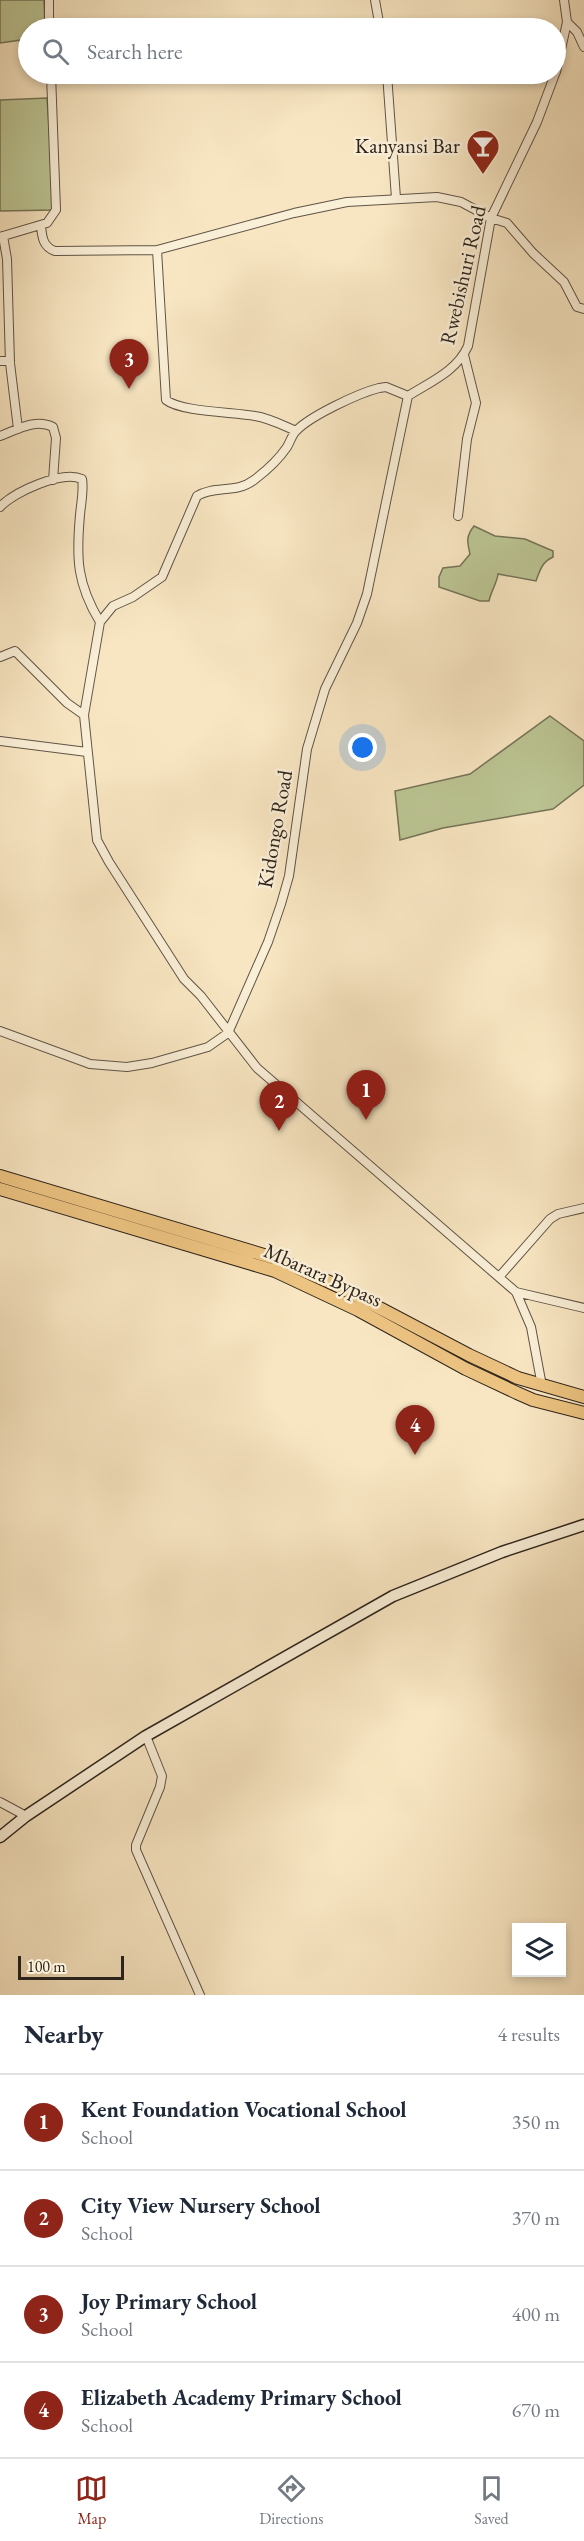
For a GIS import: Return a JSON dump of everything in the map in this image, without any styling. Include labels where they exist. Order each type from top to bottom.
[{"type":"highway","name":"Mbarara Bypass","points":[[0,1176],[202,1234],[274,1258],[334,1284],[469,1355],[518,1378],[584,1397]]},
{"type":"highway","name":"Mbarara Bypass","points":[[0,1189],[275,1271],[358,1310],[466,1369],[517,1393],[533,1400],[584,1413]]},
{"type":"main road","points":[[0,1837],[26,1816],[146,1736],[393,1596],[463,1566],[584,1525]]},
{"type":"street","points":[[49,0],[49,18]]},
{"type":"street","points":[[375,0],[378,18]]},
{"type":"street","name":"Rwebishuri Road","points":[[564,0],[566,25]]},
{"type":"street","points":[[567,21],[577,32],[584,47]]},
{"type":"street","points":[[18,429],[10,360],[7,259],[2,236],[41,226],[52,219],[56,210],[51,84]]},
{"type":"street","points":[[388,84],[396,198]]},
{"type":"street","name":"Rwebishuri Road","points":[[408,396],[442,375],[464,355],[468,346],[491,218],[537,122],[551,84]]},
{"type":"street","points":[[41,226],[43,241],[50,250],[157,250],[294,213],[347,202],[437,197],[460,202],[491,218],[507,223],[533,253],[564,282],[577,307],[584,309]]},
{"type":"street","points":[[157,250],[166,400],[174,404],[226,414],[253,415],[296,431]]},
{"type":"street","points":[[458,516],[466,439],[476,403],[464,355]]},
{"type":"street","points":[[0,362],[10,360]]},
{"type":"street","points":[[408,396],[386,387],[373,389],[326,411],[296,431],[276,460],[254,480],[241,488],[210,491],[197,496],[162,577],[133,597],[113,606],[100,622],[84,715],[97,840],[184,979],[201,996],[257,1068],[516,1292],[584,1308]]},
{"type":"street","name":"Kidongo Road","points":[[228,1033],[268,942],[289,876],[307,749],[325,690],[357,623],[367,594],[408,396]]},
{"type":"street","points":[[0,436],[32,424],[43,423],[53,426],[56,438],[53,480]]},
{"type":"street","points":[[0,507],[10,497],[53,480],[78,477],[83,481],[77,544],[78,572],[100,622]]},
{"type":"street","points":[[0,657],[15,651],[67,703],[84,715]]},
{"type":"street","points":[[0,741],[87,752]]},
{"type":"street","points":[[0,1031],[90,1064],[127,1067],[208,1047],[228,1033]]},
{"type":"street","points":[[499,1278],[550,1219],[558,1214],[584,1208]]},
{"type":"street","points":[[516,1292],[531,1328],[543,1387]]},
{"type":"street","points":[[146,1736],[162,1776],[136,1850],[200,1995]]},
{"type":"street","points":[[0,1803],[26,1816]]},
{"type":"green space","points":[[0,0],[44,0],[45,18],[18,18],[18,40],[0,43]]},
{"type":"green space","points":[[47,98],[55,210],[0,211],[0,100]]},
{"type":"green space","points":[[474,526],[495,536],[525,539],[553,551],[553,557],[544,564],[536,581],[498,574],[489,601],[480,601],[439,587],[439,577],[443,568],[460,566],[470,554],[468,539]]},
{"type":"green space","points":[[550,716],[584,741],[584,785],[553,809],[443,828],[400,840],[395,791],[470,774]]},
{"type":"place","name":"Kanyansi Bar","points":[[483,175]]},
{"type":"place","name":"Joy Primary School","points":[[129,389]]},
{"type":"place","name":"Kent Foundation Vocational School","points":[[366,1120]]},
{"type":"place","name":"City View Nursery School","points":[[279,1131]]},
{"type":"place","name":"Elizabeth Academy Primary School","points":[[415,1455]]}]
